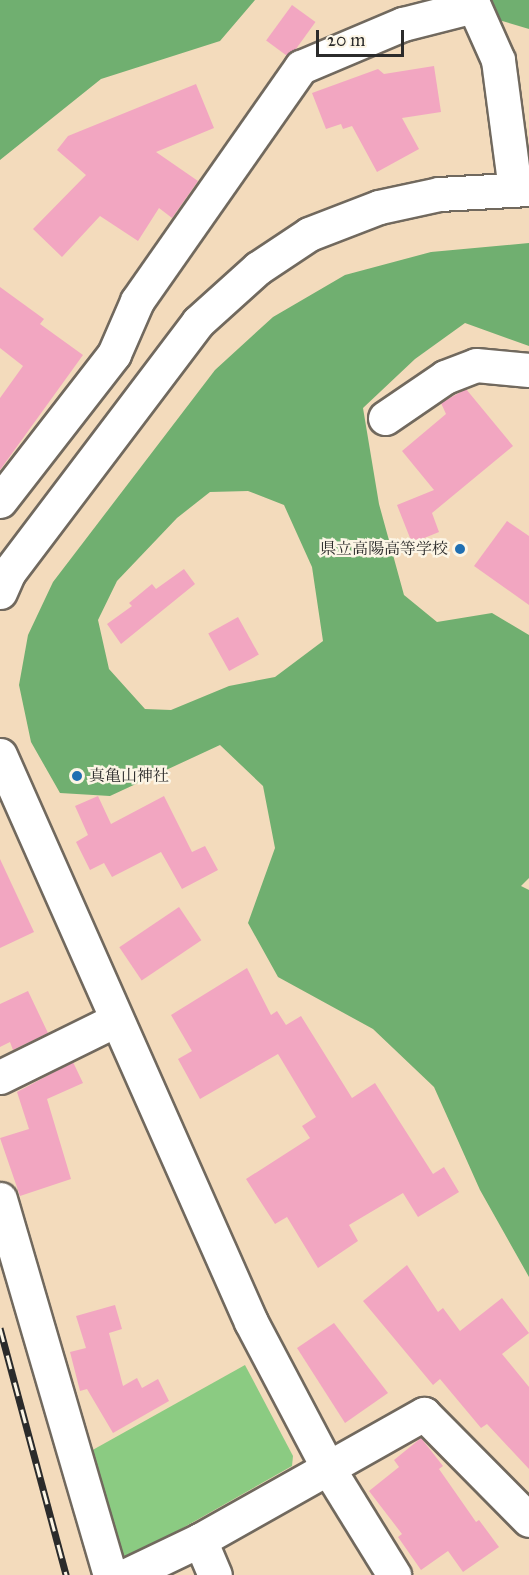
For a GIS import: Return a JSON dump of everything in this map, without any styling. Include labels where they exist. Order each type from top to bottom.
[{"type":"street","points":[[0,501],[114,354],[137,301],[302,67],[403,24],[474,6],[498,60],[522,189],[439,194],[379,207],[309,234],[258,268],[198,322],[9,572],[0,592]]},
{"type":"street","points":[[385,418],[445,377],[476,365],[529,370]]},
{"type":"street","points":[[0,755],[251,1322],[327,1468],[393,1575]]},
{"type":"street","points":[[0,1077],[116,1020]]},
{"type":"street","points":[[0,1199],[110,1575]]},
{"type":"street","points":[[127,1575],[200,1540],[424,1414],[529,1520]]},
{"type":"street","points":[[200,1540],[215,1575]]},
{"type":"green space","points":[[0,0],[255,0],[220,41],[101,79],[0,160]]},
{"type":"green space","points":[[480,0],[529,0],[529,29],[499,20]]},
{"type":"green space","points":[[529,243],[529,346],[465,323],[415,359],[363,408],[379,504],[404,595],[437,622],[492,613],[529,635],[529,878],[521,886],[529,890],[529,1277],[480,1190],[434,1087],[373,1029],[278,977],[248,923],[275,848],[263,786],[220,745],[110,796],[60,793],[31,742],[19,685],[28,635],[53,582],[215,370],[273,317],[345,275],[431,252]],"holes":[[[248,491],[284,505],[312,567],[323,641],[275,677],[229,686],[171,710],[145,709],[109,669],[98,620],[117,581],[177,518],[210,492]]]},
{"type":"green space","points":[[245,1365],[293,1456],[292,1466],[128,1559],[116,1553],[89,1452]]},
{"type":"building","points":[[292,5],[315,22],[290,58],[266,41]]},
{"type":"building","points":[[434,66],[441,112],[402,118],[419,149],[377,172],[352,126],[343,129],[341,124],[326,129],[312,93],[378,69],[384,74]]},
{"type":"building","points":[[196,84],[214,128],[156,152],[198,181],[172,218],[159,208],[138,241],[100,216],[62,257],[33,229],[86,175],[57,150],[68,136]]},
{"type":"building","points":[[0,287],[44,319],[40,324],[83,355],[0,470],[0,398],[23,366],[0,348]]},
{"type":"building","points":[[466,389],[513,446],[432,513],[439,532],[412,543],[397,505],[434,490],[402,451],[446,414],[441,403]]},
{"type":"building","points":[[507,521],[529,536],[529,605],[474,566]]},
{"type":"building","points":[[184,569],[195,584],[121,644],[107,624],[132,606],[129,603],[152,584],[156,589]]},
{"type":"building","points":[[238,617],[259,655],[229,671],[208,633]]},
{"type":"building","points":[[98,796],[111,824],[164,796],[192,852],[205,846],[218,870],[182,889],[161,852],[112,877],[104,863],[90,870],[76,842],[88,835],[75,806]]},
{"type":"building","points":[[0,859],[34,932],[0,948]]},
{"type":"building","points":[[179,907],[201,940],[142,980],[119,947]]},
{"type":"building","points":[[247,968],[271,1015],[277,1011],[286,1025],[301,1016],[352,1098],[375,1083],[433,1174],[444,1167],[459,1192],[418,1217],[403,1193],[349,1225],[358,1241],[318,1268],[287,1217],[275,1224],[246,1179],[310,1138],[302,1126],[316,1117],[278,1054],[200,1099],[178,1059],[192,1051],[171,1015]]},
{"type":"building","points":[[28,991],[48,1033],[13,1050],[10,1042],[0,1047],[0,1004]]},
{"type":"building","points":[[73,1062],[83,1083],[47,1099],[71,1179],[20,1196],[0,1138],[29,1129],[17,1092]]},
{"type":"building","points":[[407,1265],[438,1312],[443,1308],[460,1331],[502,1298],[529,1333],[502,1354],[529,1387],[529,1469],[487,1424],[481,1428],[440,1379],[433,1385],[363,1301]]},
{"type":"building","points":[[115,1305],[122,1329],[109,1333],[123,1386],[137,1378],[142,1388],[158,1379],[169,1401],[113,1433],[87,1389],[80,1391],[70,1352],[86,1348],[76,1316]]},
{"type":"building","points":[[334,1323],[388,1393],[345,1423],[297,1348]]},
{"type":"building","points":[[421,1438],[443,1466],[439,1469],[476,1522],[479,1520],[499,1547],[463,1572],[448,1551],[421,1570],[398,1537],[402,1534],[369,1491],[399,1467],[394,1460]]},
{"type":"railway","points":[[0,1328],[66,1575]]},
{"type":"place","name":"県立高陽高等学校","points":[[460,549]]},
{"type":"place","name":"真亀山神社","points":[[77,776]]}]
